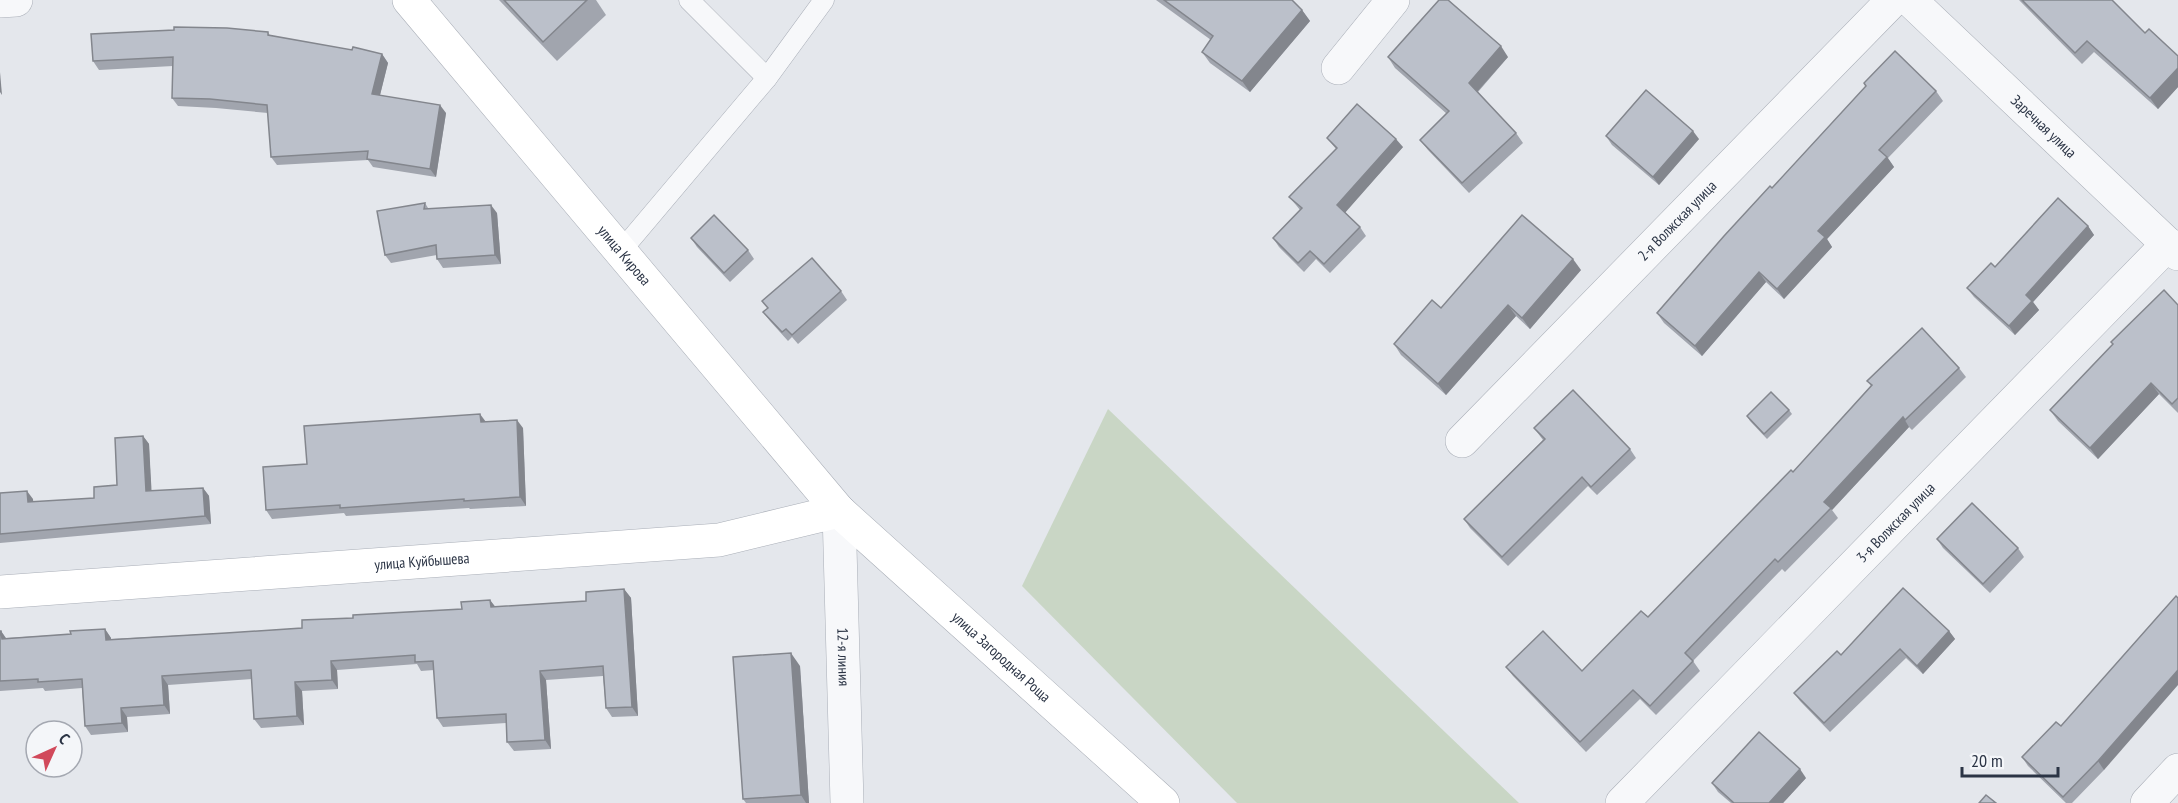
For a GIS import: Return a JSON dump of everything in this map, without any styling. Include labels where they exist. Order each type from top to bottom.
[{"type":"street","points":[[0,1],[16,0]]},
{"type":"street","name":"улица Кирова","points":[[409,0],[839,511]]},
{"type":"street","points":[[1338,68],[1393,0]]},
{"type":"street","name":"2-я Волжская улица","points":[[1462,441],[1893,0]]},
{"type":"street","name":"Заречная улица","points":[[1910,0],[2173,249]]},
{"type":"street","name":"3-я Волжская улица","points":[[1622,803],[2173,249]]},
{"type":"street","name":"улица Куйбышева","points":[[0,592],[719,540],[839,511]]},
{"type":"street","name":"12-я линия","points":[[839,511],[847,803]]},
{"type":"street","name":"улица Загородная Роща","points":[[839,511],[1163,803]]},
{"type":"street","points":[[2147,803],[2178,770]]},
{"type":"lane","points":[[689,0],[767,78]]},
{"type":"lane","points":[[621,251],[767,78],[824,0]]},
{"type":"green space","points":[[1108,409],[1519,803],[1237,803],[1022,586]]},
{"type":"building","points":[[504,0],[587,0],[543,42]]},
{"type":"building","points":[[1164,0],[1292,0],[1302,10],[1242,81],[1202,52],[1213,36]]},
{"type":"building","points":[[1439,0],[1448,0],[1501,46],[1469,83],[1516,133],[1462,183],[1420,140],[1449,111],[1388,57]]},
{"type":"building","points":[[2022,0],[2112,0],[2145,33],[2149,29],[2178,56],[2178,68],[2150,98],[2087,41],[2075,53]]},
{"type":"building","points":[[174,27],[227,28],[268,32],[268,35],[352,50],[353,47],[382,54],[372,94],[440,105],[430,169],[367,159],[368,151],[271,157],[267,105],[172,98],[173,57],[93,61],[91,34],[174,30]]},
{"type":"building","points":[[1895,51],[1936,91],[1879,150],[1887,157],[1818,231],[1825,237],[1777,289],[1759,272],[1695,346],[1657,313],[1724,236],[1770,186],[1772,188],[1866,86],[1864,83]]},
{"type":"building","points":[[1646,90],[1693,131],[1653,177],[1606,136]]},
{"type":"building","points":[[1357,104],[1396,139],[1337,205],[1360,227],[1324,264],[1310,251],[1298,263],[1273,238],[1302,208],[1289,197],[1337,148],[1327,138]]},
{"type":"building","points":[[2058,198],[2088,226],[2026,295],[2032,301],[2009,326],[1967,288],[1991,263],[1995,267]]},
{"type":"building","points":[[425,203],[424,209],[491,205],[495,255],[437,259],[436,245],[385,255],[377,211]]},
{"type":"building","points":[[714,215],[748,250],[724,273],[691,238]]},
{"type":"building","points":[[1522,215],[1573,259],[1522,318],[1508,305],[1438,384],[1394,344],[1432,300],[1441,308]]},
{"type":"building","points":[[812,258],[841,291],[792,335],[786,329],[782,332],[763,312],[768,308],[762,301]]},
{"type":"building","points":[[2164,290],[2178,305],[2178,398],[2172,404],[2151,383],[2090,448],[2050,410],[2113,344],[2111,342]]},
{"type":"building","points":[[1922,328],[1959,368],[1905,420],[1903,417],[1824,502],[1831,508],[1778,562],[1775,559],[1685,653],[1693,661],[1650,706],[1633,690],[1580,742],[1506,667],[1543,631],[1582,671],[1641,611],[1648,617],[1791,470],[1793,472],[1872,385],[1867,381]]},
{"type":"building","points":[[1573,390],[1630,449],[1591,487],[1582,477],[1502,557],[1464,519],[1545,439],[1534,428]]},
{"type":"building","points":[[1771,392],[1789,410],[1764,434],[1747,416]]},
{"type":"building","points":[[480,414],[481,422],[517,420],[520,497],[266,510],[263,467],[307,464],[304,426]]},
{"type":"building","points":[[143,436],[146,491],[203,488],[205,516],[0,534],[0,493],[27,491],[28,502],[94,498],[94,487],[117,485],[115,438]]},
{"type":"building","points":[[1972,503],[2018,548],[1983,584],[1937,539]]},
{"type":"building","points":[[1903,588],[1949,631],[1917,666],[1900,649],[1824,723],[1794,693],[1837,651],[1841,655]]},
{"type":"building","points":[[624,589],[632,707],[606,708],[603,666],[540,671],[545,740],[507,742],[506,714],[437,718],[433,661],[415,662],[415,655],[331,661],[332,680],[295,682],[297,716],[254,719],[251,670],[162,676],[164,705],[121,708],[122,723],[85,726],[82,679],[38,682],[38,679],[0,681],[0,631],[2,639],[105,629],[106,640],[302,628],[302,620],[462,609],[461,602],[490,600],[491,607],[586,601],[586,592]]},
{"type":"building","points":[[2176,596],[2178,598],[2178,670],[2063,797],[2022,757],[2056,722],[2061,726]]},
{"type":"building","points":[[791,653],[801,795],[743,799],[733,657]]},
{"type":"building","points":[[1759,732],[1800,769],[1769,803],[1734,803],[1712,783]]},
{"type":"building","points":[[1986,795],[1996,803],[1979,803]]}]
